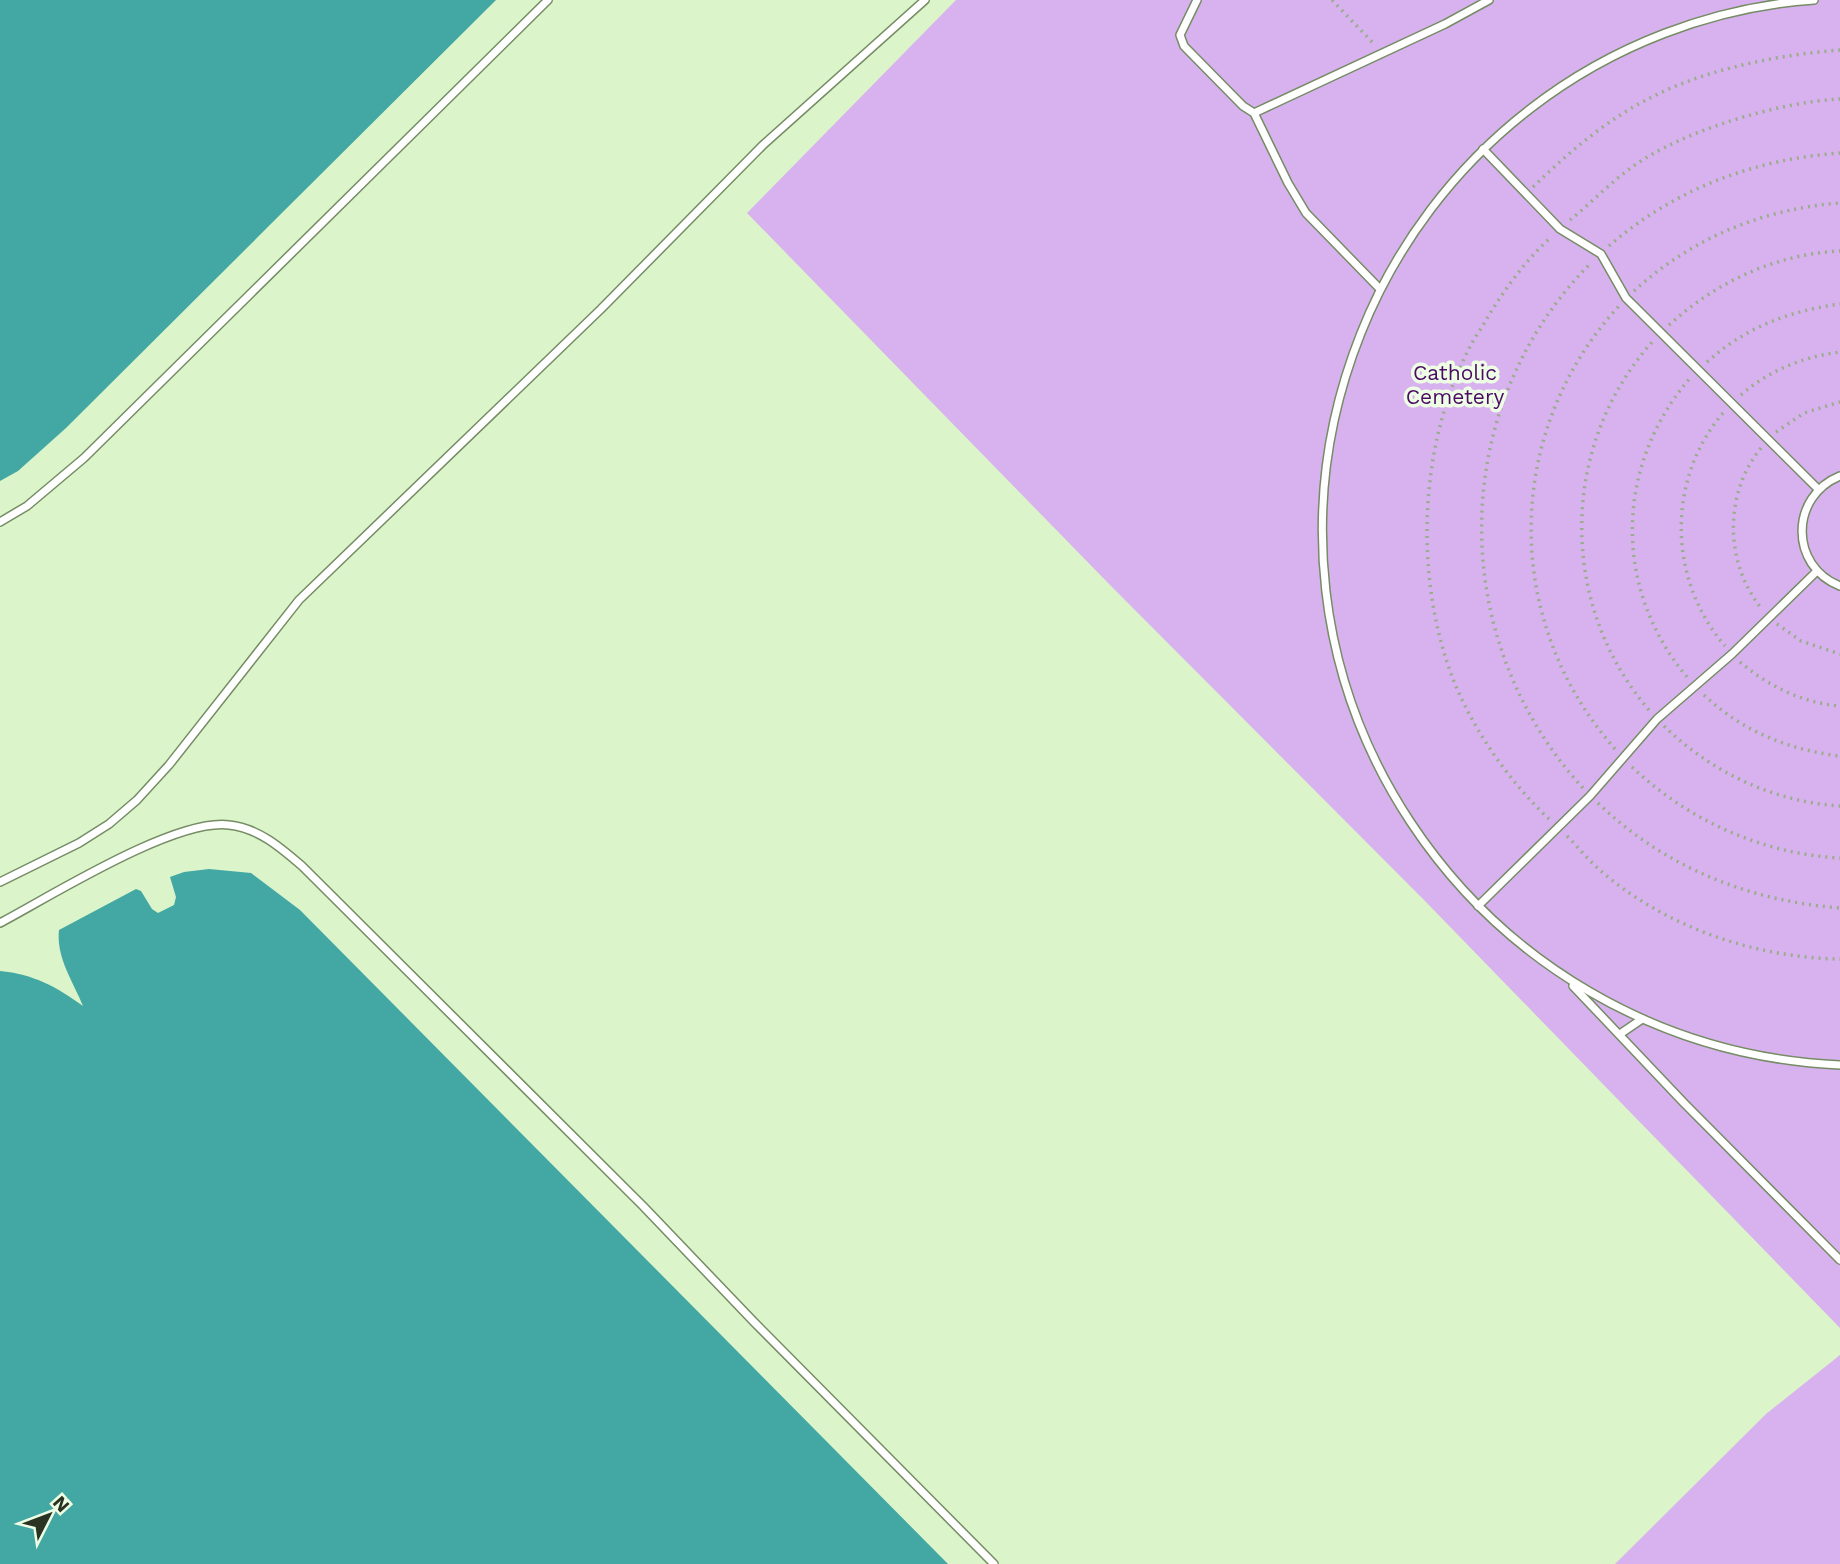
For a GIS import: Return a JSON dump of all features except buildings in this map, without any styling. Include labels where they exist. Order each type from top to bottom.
[{"type":"lane","points":[[0,522],[27,506],[84,458],[548,0]]},
{"type":"lane","points":[[0,882],[79,843],[109,824],[137,800],[169,765],[299,600],[601,309],[763,145],[925,0]]},
{"type":"lane","points":[[1198,0],[1185,22],[1180,35],[1181,41],[1243,106],[1254,113],[1288,183],[1306,212],[1380,289]]},
{"type":"lane","points":[[1254,113],[1487,0]]},
{"type":"lane","points":[[1814,0],[1720,15],[1646,41],[1611,57],[1554,91],[1512,123],[1453,181],[1426,215],[1380,289],[1347,371],[1329,447],[1323,546],[1330,613],[1344,678],[1367,741],[1396,800],[1434,856],[1478,906],[1515,940],[1565,978],[1642,1019],[1687,1037],[1745,1053],[1840,1065]]},
{"type":"lane","points":[[1483,149],[1560,229],[1601,254],[1626,298],[1818,489]]},
{"type":"lane","points":[[1840,476],[1818,489],[1806,508],[1801,530],[1804,552],[1816,571],[1840,586]]},
{"type":"lane","points":[[1478,906],[1590,796],[1657,719],[1732,654],[1816,571]]},
{"type":"lane","points":[[0,923],[127,855],[190,828],[212,824],[230,825],[255,832],[277,844],[643,1206],[994,1564]]},
{"type":"lane","points":[[1565,978],[1840,1260]]},
{"type":"lane","points":[[1620,1034],[1642,1019]]},
{"type":"path","points":[[1332,0],[1382,53]]},
{"type":"path","points":[[1526,194],[1586,140],[1628,110],[1664,91],[1756,62],[1806,52],[1840,50]]},
{"type":"path","points":[[1840,99],[1808,102],[1767,111],[1718,125],[1687,138],[1632,167],[1560,229],[1527,262],[1498,299],[1472,342],[1453,387],[1437,437],[1427,514],[1433,605],[1455,683],[1478,728],[1518,786],[1602,872],[1629,892],[1682,923],[1744,946],[1796,956],[1840,959]]},
{"type":"path","points":[[1840,153],[1776,161],[1712,182],[1653,212],[1601,254],[1573,282],[1528,346],[1511,382],[1488,457],[1481,522],[1485,587],[1506,664],[1541,734],[1590,796],[1629,830],[1695,871],[1768,898],[1840,908]]},
{"type":"path","points":[[1840,203],[1791,209],[1714,236],[1667,263],[1626,298],[1588,344],[1559,397],[1539,453],[1531,513],[1533,573],[1550,641],[1570,687],[1586,713],[1624,759],[1684,808],[1731,832],[1780,849],[1840,858]]},
{"type":"path","points":[[1840,251],[1796,257],[1737,278],[1684,311],[1661,332],[1627,374],[1602,421],[1587,471],[1581,524],[1585,578],[1600,629],[1624,677],[1657,719],[1698,755],[1746,782],[1787,797],[1840,806]]},
{"type":"path","points":[[1840,304],[1779,317],[1759,326],[1722,348],[1698,369],[1678,391],[1649,442],[1634,498],[1632,527],[1633,556],[1648,613],[1671,656],[1695,687],[1732,718],[1752,730],[1797,748],[1840,756]]},
{"type":"path","points":[[1840,352],[1796,362],[1772,372],[1732,403],[1702,444],[1691,467],[1681,516],[1681,541],[1692,590],[1716,635],[1753,673],[1777,687],[1802,698],[1840,706]]},
{"type":"path","points":[[1840,402],[1804,413],[1785,425],[1757,453],[1740,485],[1735,502],[1733,537],[1741,572],[1758,604],[1769,618],[1801,641],[1840,654]]},
{"type":"green space","name":"Catholic Cemetery","points":[[956,0],[1840,0],[1840,1328],[1425,901],[1111,586],[747,213]]},
{"type":"green space","points":[[1840,1355],[1840,1564],[1615,1564],[1766,1414]]},
{"type":"water","points":[[0,0],[496,0],[66,428],[18,471],[0,481]]},
{"type":"water","points":[[209,869],[251,873],[300,910],[948,1564],[0,1564],[0,971],[44,982],[83,1006],[63,960],[59,930],[136,889],[141,891],[152,909],[158,913],[174,905],[176,897],[170,877]]}]
